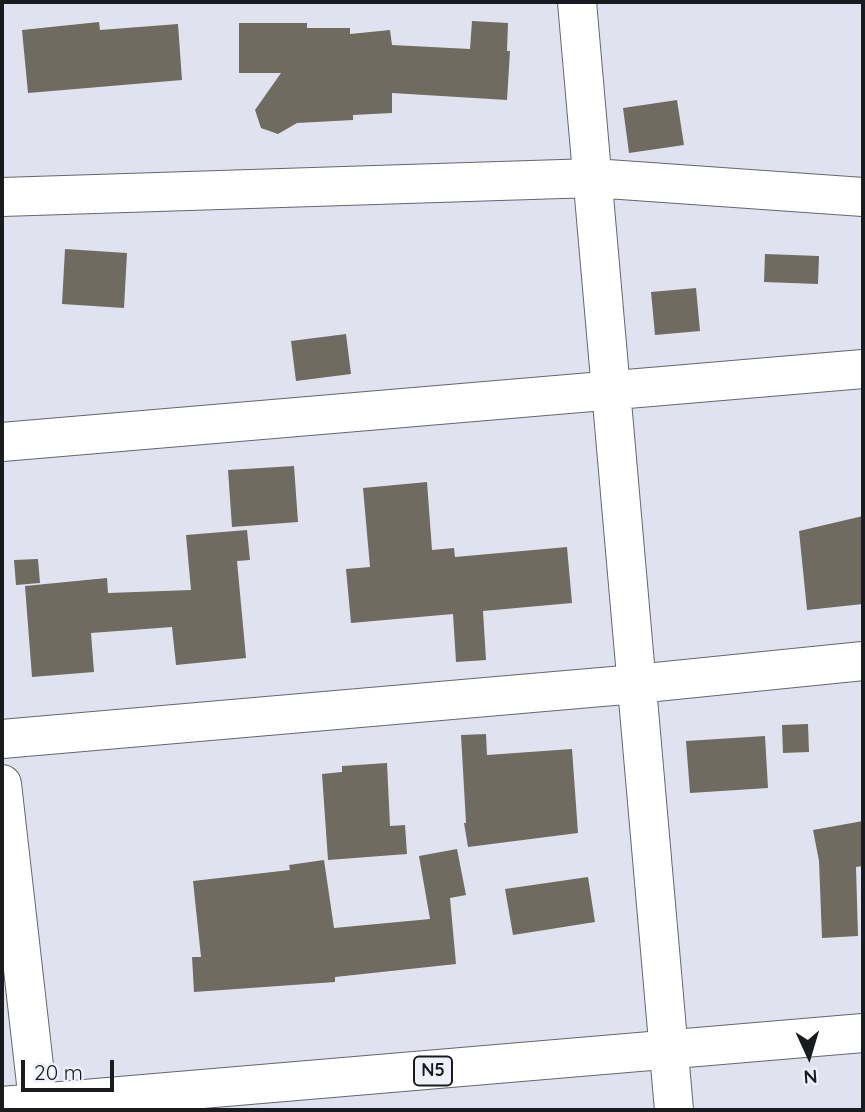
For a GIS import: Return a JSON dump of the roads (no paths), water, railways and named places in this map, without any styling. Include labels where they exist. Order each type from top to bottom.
[{"type":"main road","points":[[577,2],[674,1110]]},
{"type":"main road","points":[[2,197],[593,178],[863,197]]},
{"type":"main road","points":[[2,442],[863,369]]},
{"type":"main road","points":[[2,739],[863,662]]},
{"type":"main road","points":[[2,784],[27,1106]]},
{"type":"main road","name":"N5","points":[[27,1106],[863,1033]]}]
